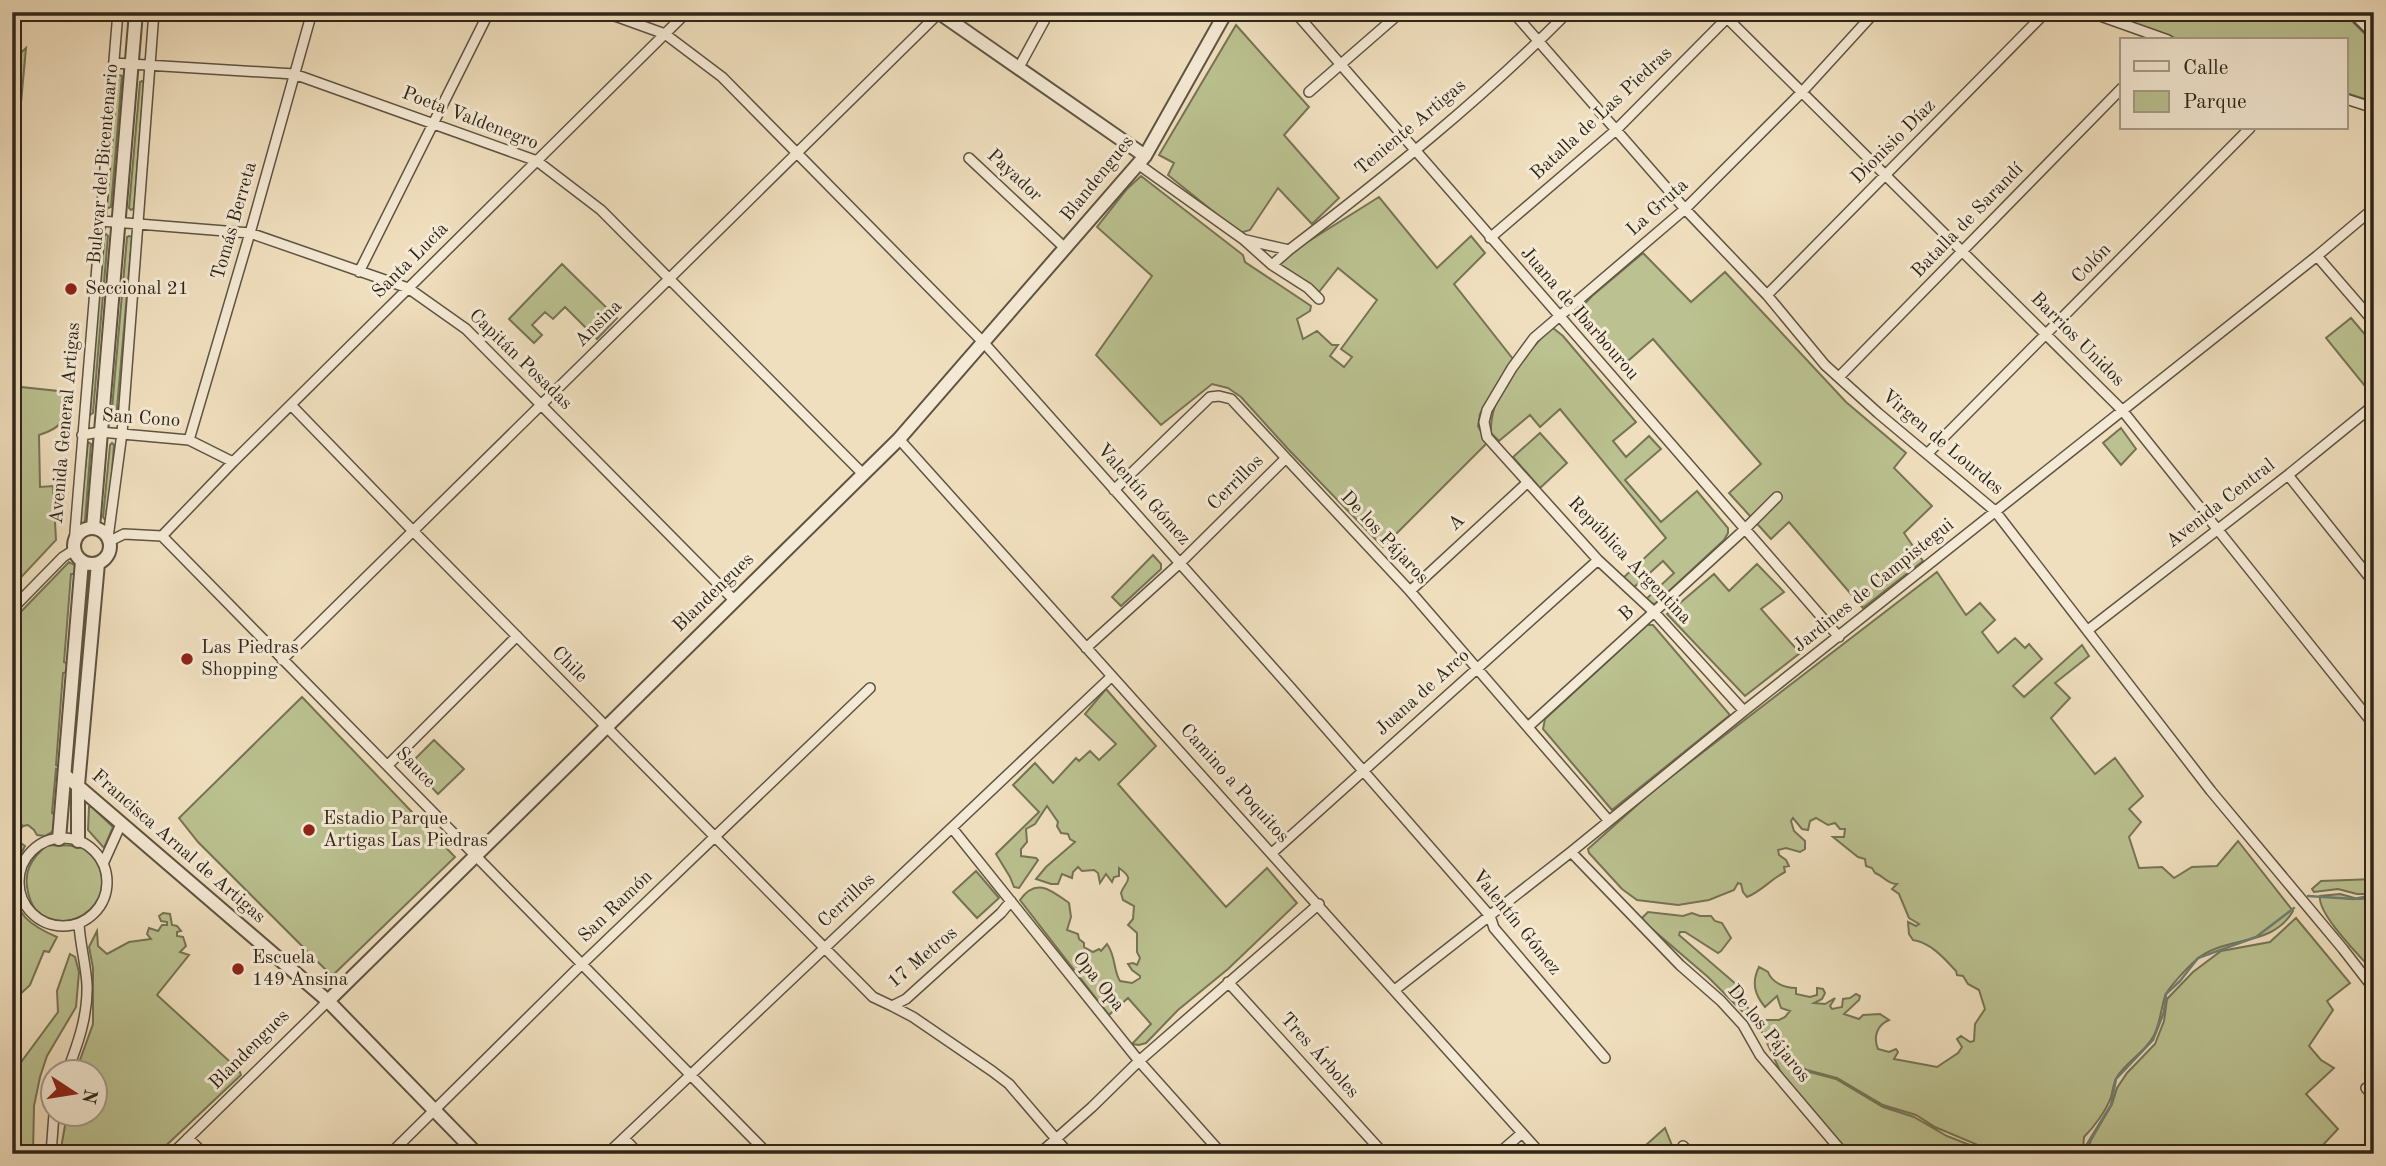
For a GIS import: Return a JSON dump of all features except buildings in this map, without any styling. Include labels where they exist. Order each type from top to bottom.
[{"type":"street","name":"Avenida General Artigas","points":[[77,552],[82,435],[118,12]]},
{"type":"street","name":"Bulevar del Bicentenario","points":[[93,528],[136,12]]},
{"type":"street","points":[[98,563],[107,557],[121,433],[154,12]]},
{"type":"street","name":"Tomás Berreta","points":[[189,440],[312,12]]},
{"type":"street","points":[[359,272],[489,12]]},
{"type":"street","name":"Valentín Gómez","points":[[604,12],[665,34],[722,78],[984,344],[1490,916],[1494,929],[1605,1058]]},
{"type":"street","name":"Santa Lucía","points":[[162,536],[233,462],[687,12]]},
{"type":"street","points":[[1018,68],[1049,12]]},
{"type":"street","name":"Blandengues","points":[[172,1154],[899,439],[1142,160],[1226,12]]},
{"type":"street","name":"Juana de Ibarbourou","points":[[1295,12],[1839,637]]},
{"type":"street","points":[[1308,93],[1401,12]]},
{"type":"street","name":"Virgen de Lourdes","points":[[1513,12],[1685,209],[1767,295],[1825,365],[1995,511],[2211,791],[2374,989]]},
{"type":"street","name":"Teniente Artigas","points":[[1272,265],[1416,149],[1539,42],[1568,12]]},
{"type":"street","name":"La Gruta","points":[[1487,437],[1484,422],[1487,410],[1511,368],[1534,338],[1685,209],[1802,92],[1875,12]]},
{"type":"street","name":"Dionisio Díaz","points":[[1767,295],[2046,12]]},
{"type":"street","points":[[2089,12],[2162,38]]},
{"type":"street","points":[[2354,12],[2374,32]]},
{"type":"street","points":[[939,13],[1142,160],[1272,265],[1319,299]]},
{"type":"street","name":"Ansina","points":[[282,660],[939,13]]},
{"type":"street","name":"Barrios Unidos","points":[[1727,14],[2122,410],[2374,725]]},
{"type":"street","name":"Batalla de Las Piedras","points":[[1490,238],[1616,130],[1727,14]]},
{"type":"street","name":"Poeta Valdenegro","points":[[114,63],[294,74],[537,161],[601,210],[863,474]]},
{"type":"street","name":"Batalla de Sarandí","points":[[1839,377],[2120,90]]},
{"type":"street","points":[[2348,100],[2374,108]]},
{"type":"street","name":"Colón","points":[[1928,453],[2248,130]]},
{"type":"street","name":"Payador","points":[[969,158],[1066,249]]},
{"type":"street","name":"Jardines de Campistegui","points":[[1396,989],[1571,852],[2374,208]]},
{"type":"street","name":"Capitán Posadas","points":[[101,221],[250,233],[408,288],[466,329],[735,601]]},
{"type":"street","points":[[1243,239],[1289,250]]},
{"type":"street","points":[[2317,256],[2374,322]]},
{"type":"street","name":"De los Pájaros","points":[[1114,490],[1210,397],[1231,398],[1410,590],[1609,821]]},
{"type":"street","name":"Chile","points":[[291,405],[823,947]]},
{"type":"street","name":"Avenida Central","points":[[2088,630],[2374,405]]},
{"type":"street","name":"San Cono","points":[[82,435],[100,432],[189,440],[233,462]]},
{"type":"street","name":"República Argentina","points":[[1487,437],[1598,560],[1654,612],[1744,711]]},
{"type":"street","name":"Camino a Poquitos","points":[[899,439],[1542,1154]]},
{"type":"street","name":"Cerrillos","points":[[1086,648],[1180,563],[1286,458]]},
{"type":"street","points":[[2288,475],[2374,583]]},
{"type":"street","name":"A","points":[[1410,590],[1528,482]]},
{"type":"street","name":"B","points":[[1529,726],[1777,497]]},
{"type":"street","points":[[59,839],[79,533],[93,528],[103,531],[109,540]]},
{"type":"street","points":[[109,540],[124,534],[162,536]]},
{"type":"street","name":"Sauce","points":[[162,536],[768,1154]]},
{"type":"street","points":[[12,609],[63,557],[77,552],[98,563]]},
{"type":"street","name":"Juana de Arco","points":[[1272,853],[1598,560]]},
{"type":"street","points":[[78,841],[78,785],[98,563]]},
{"type":"street","points":[[388,765],[517,636]]},
{"type":"street","name":"Cerrillos","points":[[607,1154],[1112,676]]},
{"type":"street","name":"San Ramón","points":[[390,1154],[582,964],[870,688]]},
{"type":"street","name":"Francisca Arnal de Artigas","points":[[65,775],[328,1001],[477,1154]]},
{"type":"street","points":[[103,864],[121,824]]},
{"type":"street","name":"Opa Opa","points":[[952,828],[1139,1061],[1222,1154]]},
{"type":"street","points":[[59,839],[78,841],[97,854],[103,864],[107,878],[103,899],[91,916],[79,924],[66,926],[44,922],[27,907],[22,895],[22,870],[27,858],[47,842],[59,839]]},
{"type":"street","name":"De los Pájaros","points":[[1571,852],[1680,965],[1721,1001],[1743,1025],[1760,1055],[1844,1154]]},
{"type":"street","name":"17 Metros","points":[[823,947],[873,996],[892,1006],[906,999],[1011,901]]},
{"type":"street","points":[[1039,1154],[1139,1061],[1319,904]]},
{"type":"street","points":[[72,1058],[83,1022],[87,985],[79,924]]},
{"type":"street","name":"Tres Árboles","points":[[1228,982],[1384,1154]]},
{"type":"street","points":[[892,1006],[913,1017],[1009,1084],[1069,1154]]},
{"type":"street","points":[[2366,1088],[2374,1097]]},
{"type":"street","points":[[51,1154],[53,1128]]},
{"type":"street","points":[[1498,1154],[1522,1133]]},
{"type":"street","points":[[188,1138],[204,1154]]},
{"type":"street","points":[[624,1138],[639,1154]]},
{"type":"street","points":[[1683,1146],[1691,1154]]},
{"type":"green space","points":[[2102,12],[2343,12],[2374,43],[2374,102],[2348,94],[2348,38],[2175,38]]},
{"type":"green space","points":[[1236,25],[1309,107],[1284,135],[1339,198],[1312,224],[1278,188],[1250,230],[1240,233],[1168,175],[1174,163],[1159,155]]},
{"type":"green space","points":[[26,48],[12,201],[12,61]]},
{"type":"green space","points":[[119,75],[122,76],[111,207],[108,208],[106,206]]},
{"type":"green space","points":[[142,81],[144,83],[134,208],[131,210],[129,208]]},
{"type":"green space","points":[[1141,176],[1243,255],[1245,262],[1311,306],[1310,311],[1297,319],[1303,339],[1317,331],[1332,345],[1338,345],[1330,356],[1344,367],[1352,357],[1341,349],[1377,300],[1338,268],[1319,292],[1279,265],[1285,256],[1379,197],[1437,268],[1471,236],[1485,253],[1454,284],[1513,359],[1480,414],[1478,426],[1487,443],[1383,547],[1241,397],[1228,388],[1212,384],[1161,425],[1096,355],[1152,276],[1097,227],[1127,189]]},
{"type":"green space","points":[[103,236],[108,236],[93,413],[90,415]]},
{"type":"green space","points":[[129,236],[132,237],[114,422],[111,420]]},
{"type":"green space","points":[[1643,253],[1691,302],[1725,272],[1846,402],[1906,453],[1894,468],[1932,506],[1904,533],[1923,561],[1863,608],[1789,522],[1771,539],[1729,493],[1761,464],[1653,339],[1621,367],[1573,316],[1592,296]]},
{"type":"green space","points":[[562,264],[617,318],[597,339],[565,307],[553,319],[545,312],[532,325],[542,335],[534,343],[509,319]]},
{"type":"green space","points":[[2351,318],[2374,345],[2373,396],[2326,338]]},
{"type":"green space","points":[[1550,328],[1563,336],[1636,422],[1613,441],[1626,457],[1649,436],[1661,449],[1625,480],[1661,522],[1697,491],[1728,528],[1724,540],[1655,604],[1643,602],[1674,573],[1663,561],[1632,589],[1622,579],[1666,538],[1560,409],[1540,427],[1530,415],[1499,441],[1491,433],[1492,418],[1502,389]]},
{"type":"green space","points":[[12,386],[67,392],[59,425],[39,435],[40,487],[53,486],[56,540],[12,587]]},
{"type":"green space","points":[[2121,428],[2136,449],[2121,465],[2103,443]]},
{"type":"green space","points":[[1540,433],[1567,463],[1540,488],[1513,457]]},
{"type":"green space","points":[[88,442],[91,444],[85,521],[82,525],[79,524]]},
{"type":"green space","points":[[112,443],[114,445],[108,524],[103,517]]},
{"type":"green space","points":[[1153,555],[1161,564],[1161,569],[1121,606],[1112,597]]},
{"type":"green space","points":[[69,562],[76,566],[77,574],[71,574],[64,662],[72,665],[71,671],[63,673],[56,765],[62,769],[56,769],[52,813],[58,817],[55,830],[45,836],[37,835],[28,825],[23,826],[14,838],[25,846],[12,877],[12,823],[22,825],[12,810],[12,621]]},
{"type":"green space","points":[[1757,564],[1784,592],[1761,609],[1800,653],[1745,696],[1667,614],[1714,574],[1729,591]]},
{"type":"green space","points":[[86,568],[92,568],[76,771],[70,766]]},
{"type":"green space","points":[[1937,572],[1966,615],[1980,603],[1995,620],[1982,632],[1998,653],[2015,638],[2025,648],[2029,644],[2042,659],[2013,686],[2024,697],[2082,645],[2089,656],[2055,683],[2070,698],[2051,718],[2095,774],[2115,758],[2143,796],[2129,809],[2141,822],[2129,837],[2139,868],[2162,867],[2174,878],[2192,867],[2217,866],[2238,841],[2293,911],[2284,923],[2273,931],[2208,952],[2196,960],[2170,988],[2165,996],[2153,1037],[2117,1077],[2109,1102],[2084,1137],[2083,1150],[2079,1154],[1999,1154],[1935,1127],[1916,1115],[1883,1105],[1837,1078],[1807,1070],[1797,1064],[1806,1071],[1836,1079],[1883,1107],[1914,1117],[1947,1136],[1993,1154],[1850,1154],[1782,1075],[1761,1030],[1708,977],[1642,918],[1648,912],[1683,916],[1692,913],[1711,916],[1722,923],[1731,938],[1718,953],[1685,932],[1680,932],[1679,935],[1737,985],[1740,997],[1754,1016],[1763,1020],[1779,1020],[1790,1011],[1781,1008],[1777,996],[1765,1007],[1755,984],[1759,967],[1779,984],[1796,988],[1796,994],[1810,997],[1817,995],[1817,988],[1823,989],[1825,993],[1822,999],[1814,1003],[1825,1004],[1835,998],[1830,1006],[1832,1009],[1842,1007],[1843,999],[1856,994],[1860,996],[1844,1014],[1859,1019],[1863,1015],[1880,1014],[1889,1020],[1877,1032],[1878,1049],[1889,1052],[1896,1049],[1898,1052],[1894,1059],[1937,1067],[1958,1053],[1962,1047],[1957,1039],[1961,1036],[1970,1042],[1974,1041],[1975,1024],[1985,1009],[1979,990],[1968,984],[1963,976],[1957,975],[1942,956],[1913,940],[1909,934],[1908,922],[1916,926],[1919,924],[1909,918],[1899,894],[1892,889],[1897,884],[1875,873],[1872,868],[1866,866],[1865,859],[1858,857],[1833,837],[1844,837],[1845,829],[1840,829],[1835,823],[1828,825],[1816,818],[1810,821],[1808,830],[1802,829],[1793,818],[1791,821],[1794,831],[1805,841],[1805,849],[1800,852],[1786,848],[1778,850],[1789,866],[1784,867],[1785,872],[1747,897],[1738,883],[1734,890],[1709,900],[1678,905],[1637,900],[1622,889],[1588,849],[1655,789]]},
{"type":"green space","points":[[1647,625],[1653,625],[1730,715],[1612,810],[1543,729],[1545,719]]},
{"type":"green space","points":[[1106,689],[1156,746],[1118,784],[1226,907],[1267,868],[1297,903],[1228,969],[1178,1010],[1146,1043],[1139,1045],[1132,1044],[1151,1024],[1128,998],[1109,1015],[1020,900],[1026,893],[1038,887],[1050,890],[1069,903],[1071,917],[1067,930],[1078,934],[1084,947],[1093,952],[1099,949],[1101,951],[1107,944],[1120,981],[1132,983],[1140,976],[1128,964],[1137,965],[1140,958],[1137,952],[1137,933],[1128,925],[1133,919],[1134,906],[1123,900],[1121,893],[1128,880],[1127,875],[1119,868],[1119,876],[1114,877],[1112,882],[1106,874],[1100,883],[1098,873],[1094,870],[1082,871],[1078,867],[1072,878],[1062,874],[1058,884],[1036,879],[1075,842],[1068,834],[1061,833],[1058,822],[1047,806],[1035,824],[1026,829],[1027,842],[1021,849],[1021,856],[1038,860],[1019,888],[1014,887],[996,854],[1039,812],[1013,785],[1035,763],[1053,783],[1076,758],[1079,761],[1090,751],[1099,760],[1116,744],[1085,714]]},
{"type":"green space","name":"Estadio Parque Artigas Las Piedras","points":[[302,697],[455,857],[332,976],[198,842],[179,818]]},
{"type":"green space","points":[[434,740],[464,769],[438,794],[410,764]]},
{"type":"green space","points":[[89,807],[113,827],[104,848],[88,830]]},
{"type":"green space","points":[[47,845],[84,848],[97,862],[102,882],[98,898],[89,910],[76,918],[61,922],[47,919],[35,909],[28,892],[30,866]]},
{"type":"green space","points":[[976,871],[999,898],[977,918],[953,892]]},
{"type":"green space","points":[[2374,879],[2374,894],[2357,894],[2338,889],[2314,892],[2312,889],[2321,881]]},
{"type":"green space","points":[[12,884],[20,911],[39,928],[57,937],[49,952],[44,951],[30,985],[12,1002]]},
{"type":"green space","points":[[2340,894],[2358,899],[2374,898],[2374,972],[2332,924],[2321,904],[2320,896]]},
{"type":"green space","points":[[163,913],[170,914],[172,925],[181,931],[177,932],[177,936],[183,937],[186,946],[180,952],[189,955],[157,995],[239,1070],[241,1075],[157,1154],[60,1154],[65,1128],[108,1128],[108,1058],[81,1058],[93,1024],[93,968],[89,947],[97,931],[98,946],[107,954],[129,942],[151,939],[147,934],[149,928],[158,931],[162,925],[167,925],[159,916]]},
{"type":"green space","points":[[2296,918],[2350,983],[2327,1001],[2333,1010],[2309,1046],[2321,1060],[2334,1068],[2306,1094],[2338,1129],[2321,1147],[2327,1154],[2086,1154],[2112,1104],[2117,1088],[2127,1073],[2155,1044],[2164,1021],[2167,999],[2193,972],[2221,951],[2270,942]]},
{"type":"green space","points":[[70,954],[75,957],[79,972],[76,1007],[46,1058],[38,1058],[33,1154],[12,1154],[12,1087],[19,1065],[58,1012],[57,991]]},
{"type":"green space","points":[[1665,1128],[1673,1148],[1666,1154],[1636,1154]]},
{"type":"waterway","points":[[2308,896],[2354,899],[2374,895]]},
{"type":"waterway","points":[[2081,1154],[2111,1105],[2116,1079],[2153,1040],[2164,1012],[2166,994],[2198,958],[2256,937],[2294,908]]},
{"type":"place","name":"Seccional 21","points":[[71,289]]},
{"type":"place","name":"Las Piedras Shopping","points":[[187,659]]},
{"type":"place","name":"Estadio Parque Artigas Las Piedras","points":[[309,830]]},
{"type":"place","name":"Escuela 149 Ansina","points":[[238,969]]}]
